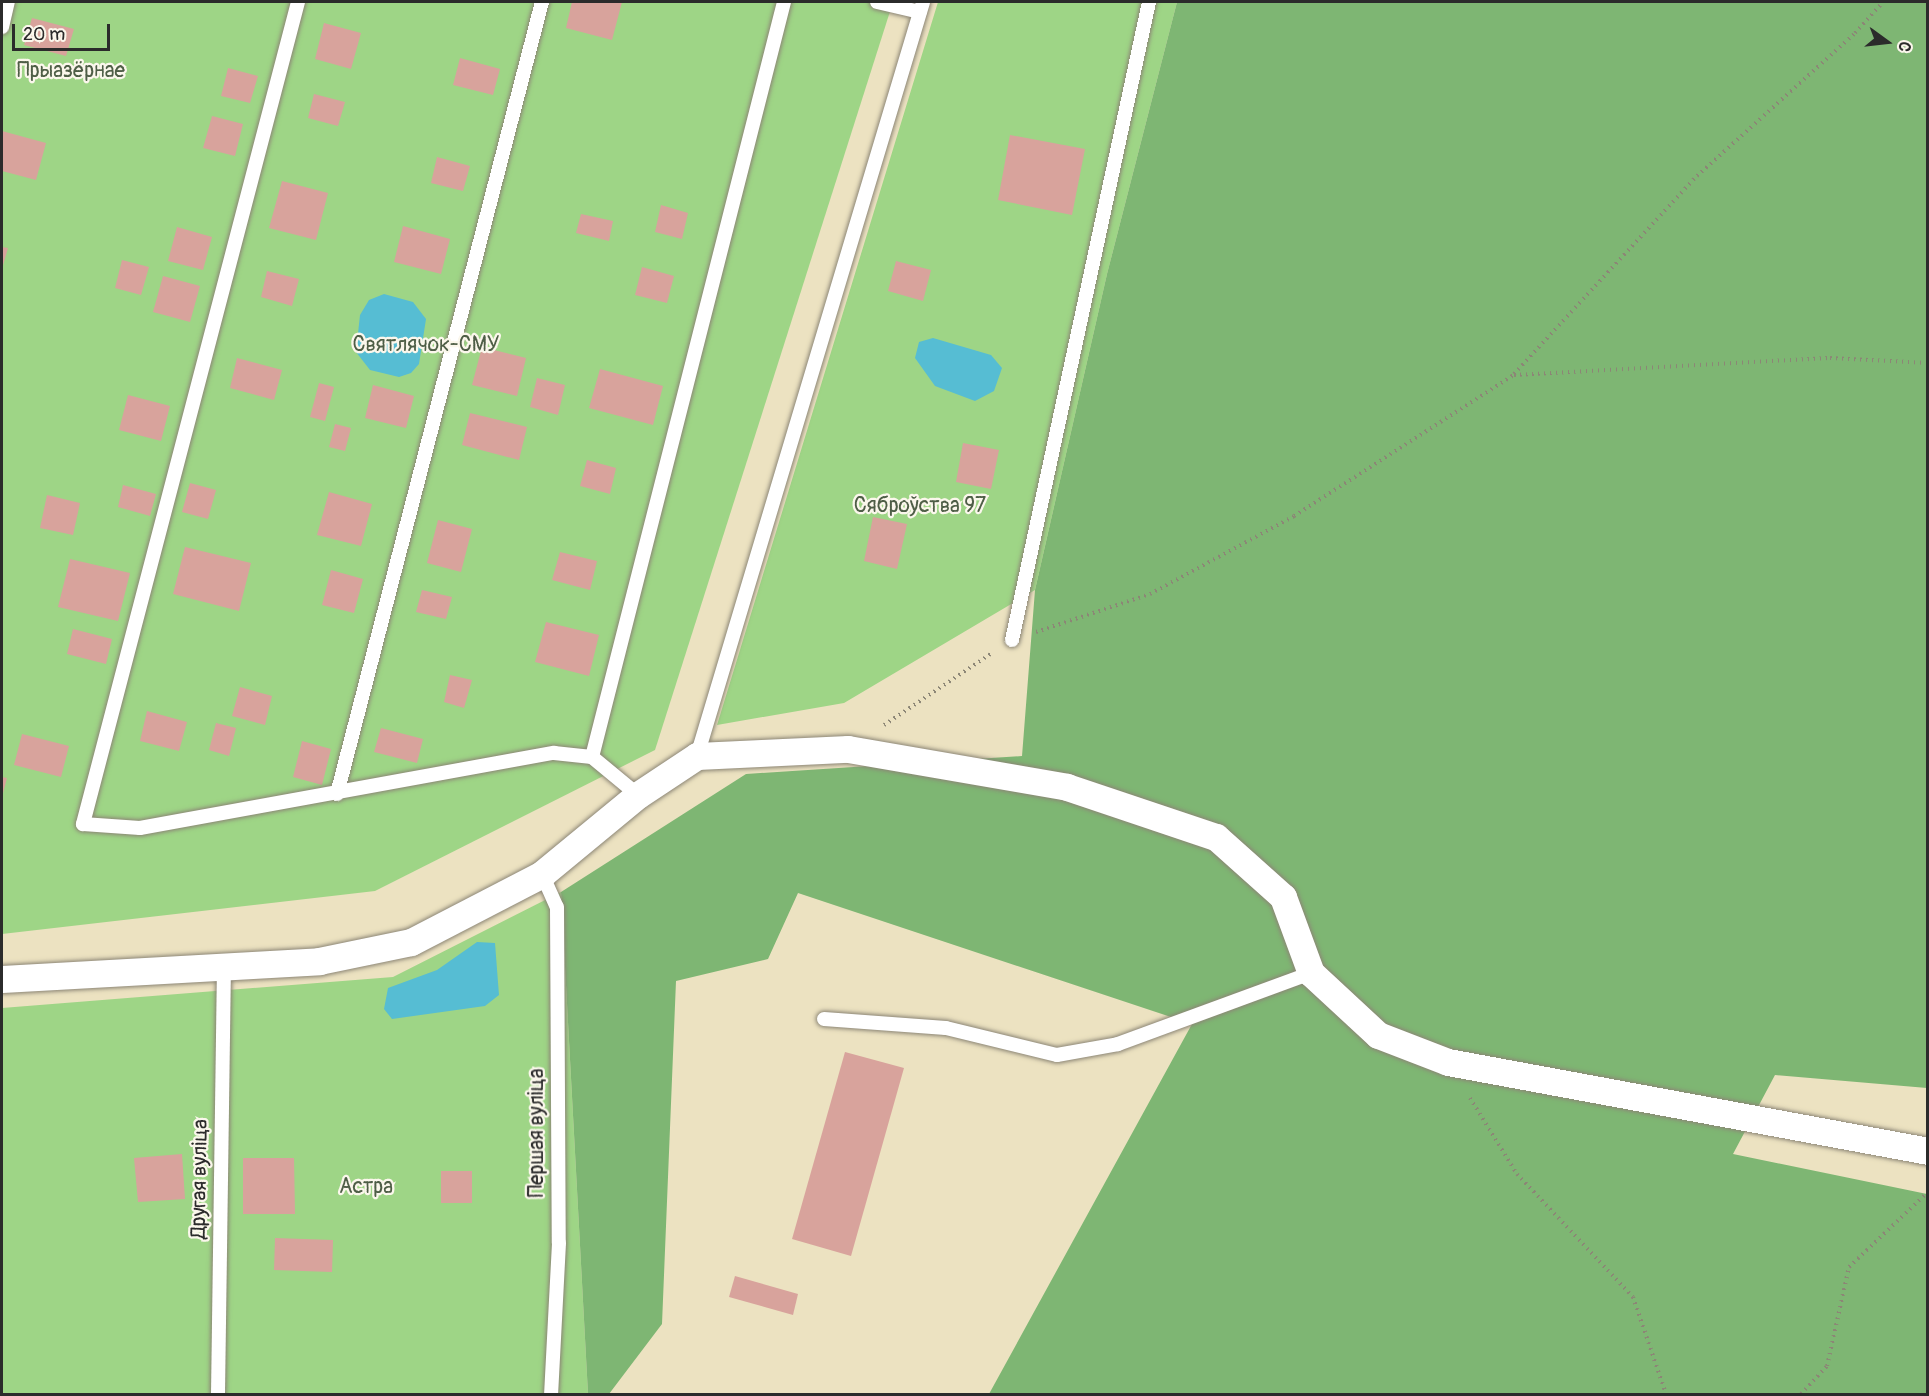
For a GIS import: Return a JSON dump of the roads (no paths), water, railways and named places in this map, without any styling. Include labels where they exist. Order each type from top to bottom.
[{"type":"street","points":[[2,979],[224,964],[319,961],[411,942],[542,874],[638,795],[697,756],[848,749],[1067,787],[1216,837],[1283,897],[1311,973],[1378,1035],[1448,1062],[1928,1152]]},
{"type":"lane","points":[[2,27],[8,2]]},
{"type":"lane","points":[[298,2],[83,824],[140,828],[554,753],[592,757],[638,795]]},
{"type":"lane","points":[[337,794],[542,2]]},
{"type":"lane","points":[[592,757],[784,2]]},
{"type":"lane","points":[[697,756],[921,7],[877,2]]},
{"type":"lane","points":[[1012,640],[1149,2]]},
{"type":"lane","name":"Першая вуліца","points":[[542,874],[557,907],[559,1243],[551,1395]]},
{"type":"lane","name":"Другая вуліца","points":[[218,1395],[224,964]]},
{"type":"lane","points":[[824,1019],[946,1028],[1057,1055],[1118,1044],[1311,973]]},
{"type":"water","points":[[384,294],[413,302],[426,319],[419,364],[411,373],[399,377],[370,370],[356,352],[360,315],[369,300]]},
{"type":"water","points":[[933,338],[991,355],[1002,368],[994,391],[975,401],[935,386],[915,358],[919,342]]},
{"type":"water","points":[[477,942],[495,943],[499,995],[485,1006],[392,1019],[384,1009],[388,988],[437,970]]},
{"type":"park label","name":"Прыазёрнае","points":[[71,71]]},
{"type":"park label","name":"Святлячок-СМУ","points":[[426,345]]},
{"type":"park label","name":"Сяброўства 97","points":[[920,506]]},
{"type":"park label","name":"Астра","points":[[366,1187]]}]
